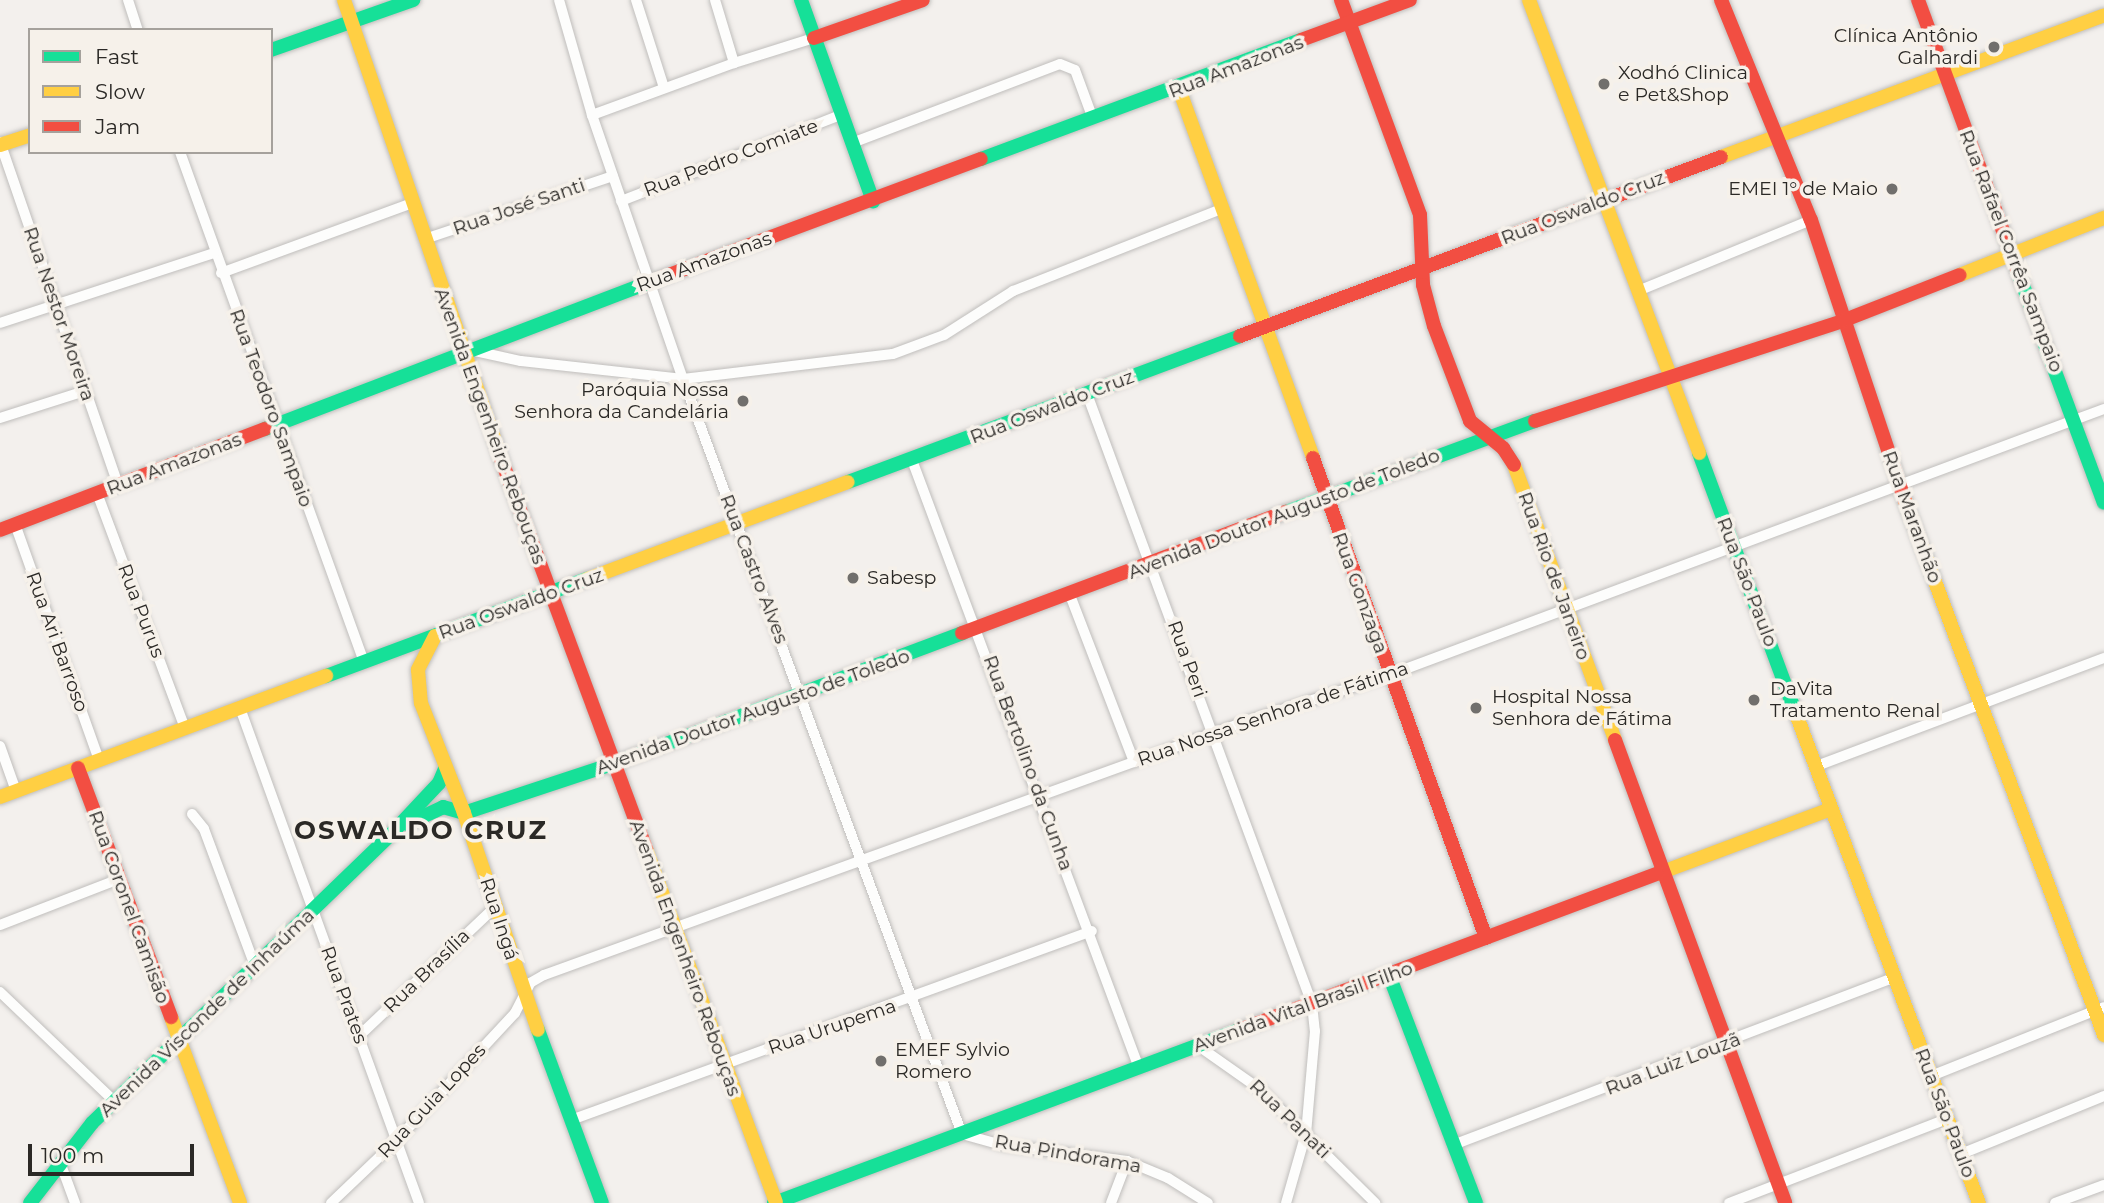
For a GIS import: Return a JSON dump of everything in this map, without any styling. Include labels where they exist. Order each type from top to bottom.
[{"type":"street","points":[[128,0],[137,28]]},
{"type":"street","name":"Avenida Engenheiro Rebouças","points":[[344,0],[412,203],[469,353],[550,593],[615,763],[673,930],[775,1203]]},
{"type":"street","points":[[273,49],[412,0]]},
{"type":"street","name":"Rua Castro Alves","points":[[559,0],[592,115],[683,379],[962,1134]]},
{"type":"street","points":[[636,0],[664,88]]},
{"type":"street","points":[[715,0],[734,63]]},
{"type":"street","points":[[801,0],[873,201]]},
{"type":"street","points":[[592,115],[734,63],[923,0]]},
{"type":"street","name":"Rua Rio de Janeiro","points":[[1341,0],[1420,215],[1423,270],[1434,327],[1471,421],[1485,437],[1503,448],[1514,464],[1785,1203]]},
{"type":"street","name":"Rua Amazonas","points":[[0,530],[649,282],[1179,89],[1410,0]]},
{"type":"street","name":"Rua São Paulo","points":[[1529,0],[1892,978],[1979,1203]]},
{"type":"street","name":"Rua Maranhão","points":[[1721,0],[1811,220],[1900,488],[2099,1009],[2104,1035]]},
{"type":"street","name":"Rua Rafael Corrêa Sampaio","points":[[1918,0],[2104,503]]},
{"type":"street","name":"Rua Oswaldo Cruz","points":[[0,797],[2104,15]]},
{"type":"street","points":[[852,142],[1060,64],[1075,71],[1093,119]]},
{"type":"street","name":"Rua Gonzaga","points":[[1179,89],[1263,329],[1486,939]]},
{"type":"street","name":"Rua Pedro Comiate","points":[[621,201],[841,115]]},
{"type":"street","points":[[0,144],[28,136]]},
{"type":"street","name":"Rua Nestor Moreira","points":[[0,144],[118,485]]},
{"type":"street","name":"Rua Teodoro Sampaio","points":[[181,154],[220,273],[364,662]]},
{"type":"street","name":"Rua José Santi","points":[[425,239],[613,176]]},
{"type":"street","points":[[220,273],[412,203]]},
{"type":"street","points":[[469,353],[683,379],[907,351],[944,335],[1013,291],[1221,209]]},
{"type":"street","name":"Avenida Doutor Augusto de Toledo","points":[[464,813],[615,763],[1070,595],[1485,437],[1845,320],[2104,218]]},
{"type":"street","points":[[1639,291],[1811,220]]},
{"type":"street","points":[[0,323],[214,253]]},
{"type":"street","points":[[0,418],[85,391]]},
{"type":"street","name":"Rua Peri","points":[[1087,394],[1215,734],[1312,1004],[1315,1031],[1306,1133],[1286,1203]]},
{"type":"street","name":"Rua Nossa Senhora de Fátima","points":[[524,992],[544,975],[862,863],[1135,762],[1389,674],[1731,544],[1900,488],[2104,409]]},
{"type":"street","name":"Rua Bertolino da Cunha","points":[[912,460],[1091,931],[1139,1068]]},
{"type":"street","name":"Rua Purus","points":[[97,493],[185,728]]},
{"type":"street","name":"Rua Ari Barroso","points":[[15,524],[99,760]]},
{"type":"street","points":[[1070,595],[1135,762]]},
{"type":"street","name":"Rua Ingá","points":[[435,636],[423,655],[416,686],[445,769],[464,813],[524,992],[602,1203]]},
{"type":"street","points":[[1814,766],[2104,657]]},
{"type":"street","name":"Rua Prates","points":[[240,708],[419,1203]]},
{"type":"street","points":[[0,746],[16,790]]},
{"type":"street","name":"Rua Coronel Camisão","points":[[78,768],[240,1203]]},
{"type":"street","name":"Avenida Visconde de Inhaúma","points":[[30,1203],[59,1161],[114,1101],[394,831],[439,783],[445,769]]},
{"type":"street","name":"Avenida Visconde de Inhaúma","points":[[394,831],[437,808],[449,806],[464,813]]},
{"type":"street","name":"Avenida Vital Brasil Filho","points":[[775,1203],[1830,810]]},
{"type":"street","points":[[192,814],[204,829],[256,966]]},
{"type":"street","points":[[0,925],[119,880]]},
{"type":"street","name":"Rua Brasília","points":[[359,1036],[495,906]]},
{"type":"street","name":"Rua Urupema","points":[[571,1120],[913,999],[1091,931]]},
{"type":"street","points":[[1389,975],[1474,1201]]},
{"type":"street","name":"Rua Luiz Louzã","points":[[1453,1145],[1727,1044],[1892,978]]},
{"type":"street","points":[[0,992],[114,1101]]},
{"type":"street","name":"Rua Guia Lopes","points":[[331,1203],[396,1141],[515,1013],[524,992]]},
{"type":"street","points":[[1931,1076],[2099,1009]]},
{"type":"street","name":"Rua Panati","points":[[1197,1045],[1244,1076],[1306,1133],[1375,1203]]},
{"type":"street","points":[[1961,1154],[2104,1096]]},
{"type":"street","points":[[1729,1203],[1947,1119]]},
{"type":"street","name":"Rua Pindorama","points":[[962,1134],[1002,1145],[1127,1161],[1168,1178],[1208,1203]]},
{"type":"street","points":[[59,1161],[75,1203]]},
{"type":"street","points":[[1110,1202],[1127,1161]]},
{"type":"street","points":[[2055,1203],[2104,1185]]},
{"type":"traffic: fast","points":[[273,49],[413,0]]},
{"type":"traffic: fast","points":[[801,0],[873,201]]},
{"type":"traffic: fast","points":[[981,159],[1301,40]]},
{"type":"traffic: fast","points":[[2018,272],[2104,503]]},
{"type":"traffic: fast","points":[[265,429],[647,283]]},
{"type":"traffic: fast","points":[[848,482],[1240,336]]},
{"type":"traffic: fast","points":[[1286,512],[1535,421]]},
{"type":"traffic: fast","points":[[1699,453],[1795,711]]},
{"type":"traffic: fast","points":[[326,676],[587,579]]},
{"type":"traffic: fast","points":[[464,813],[615,763],[962,633]]},
{"type":"traffic: fast","points":[[30,1203],[92,1123],[394,831],[439,783],[445,769]]},
{"type":"traffic: fast","points":[[407,824],[443,807],[464,813]]},
{"type":"traffic: fast","points":[[1389,975],[1476,1203]]},
{"type":"traffic: fast","points":[[538,1030],[602,1203]]},
{"type":"traffic: fast","points":[[774,1203],[1239,1030]]},
{"type":"traffic: slow","points":[[344,0],[500,456]]},
{"type":"traffic: slow","points":[[1529,0],[1699,453]]},
{"type":"traffic: slow","points":[[1721,157],[2104,15]]},
{"type":"traffic: slow","points":[[1179,89],[1313,458]]},
{"type":"traffic: slow","points":[[0,145],[28,136]]},
{"type":"traffic: slow","points":[[1960,275],[2104,218]]},
{"type":"traffic: slow","points":[[1514,465],[1615,740]]},
{"type":"traffic: slow","points":[[587,579],[848,482]]},
{"type":"traffic: slow","points":[[1905,501],[2104,1035]]},
{"type":"traffic: slow","points":[[435,636],[418,670],[421,703],[464,813],[538,1030]]},
{"type":"traffic: slow","points":[[0,797],[326,676]]},
{"type":"traffic: slow","points":[[1795,711],[1979,1203]]},
{"type":"traffic: slow","points":[[1657,874],[1831,809]]},
{"type":"traffic: slow","points":[[646,849],[776,1202]]},
{"type":"traffic: slow","points":[[171,1017],[240,1203]]},
{"type":"traffic: jam","points":[[814,38],[923,0]]},
{"type":"traffic: jam","points":[[1341,0],[1420,215],[1423,285],[1434,326],[1470,421],[1503,448],[1514,465]]},
{"type":"traffic: jam","points":[[1301,40],[1410,0]]},
{"type":"traffic: jam","points":[[1721,0],[1811,220],[1905,501]]},
{"type":"traffic: jam","points":[[1918,0],[2018,272]]},
{"type":"traffic: jam","points":[[1240,336],[1721,157]]},
{"type":"traffic: jam","points":[[647,283],[981,159]]},
{"type":"traffic: jam","points":[[1535,421],[1845,320],[1960,275]]},
{"type":"traffic: jam","points":[[0,530],[265,429]]},
{"type":"traffic: jam","points":[[500,456],[646,849]]},
{"type":"traffic: jam","points":[[1313,458],[1486,938]]},
{"type":"traffic: jam","points":[[962,633],[1286,512]]},
{"type":"traffic: jam","points":[[1615,740],[1785,1203]]},
{"type":"traffic: jam","points":[[78,768],[171,1017]]},
{"type":"traffic: jam","points":[[1239,1030],[1657,874]]},
{"type":"place","name":"Clínica Antônio Galhardi","points":[[1994,47]]},
{"type":"place","name":"Xodhó Clinica e Pet&Shop","points":[[1604,84]]},
{"type":"place","name":"EMEI 1° de Maio","points":[[1892,189]]},
{"type":"place","name":"Paróquia Nossa Senhora da Candelária","points":[[743,401]]},
{"type":"place","name":"Sabesp","points":[[853,578]]},
{"type":"place","name":"DaVita Tratamento Renal","points":[[1754,700]]},
{"type":"place","name":"Hospital Nossa Senhora de Fátima","points":[[1476,708]]},
{"type":"place","name":"EMEF Sylvio Romero","points":[[881,1061]]},
{"type":"district","name":"OSWALDO CRUZ","points":[[421,831]]}]
